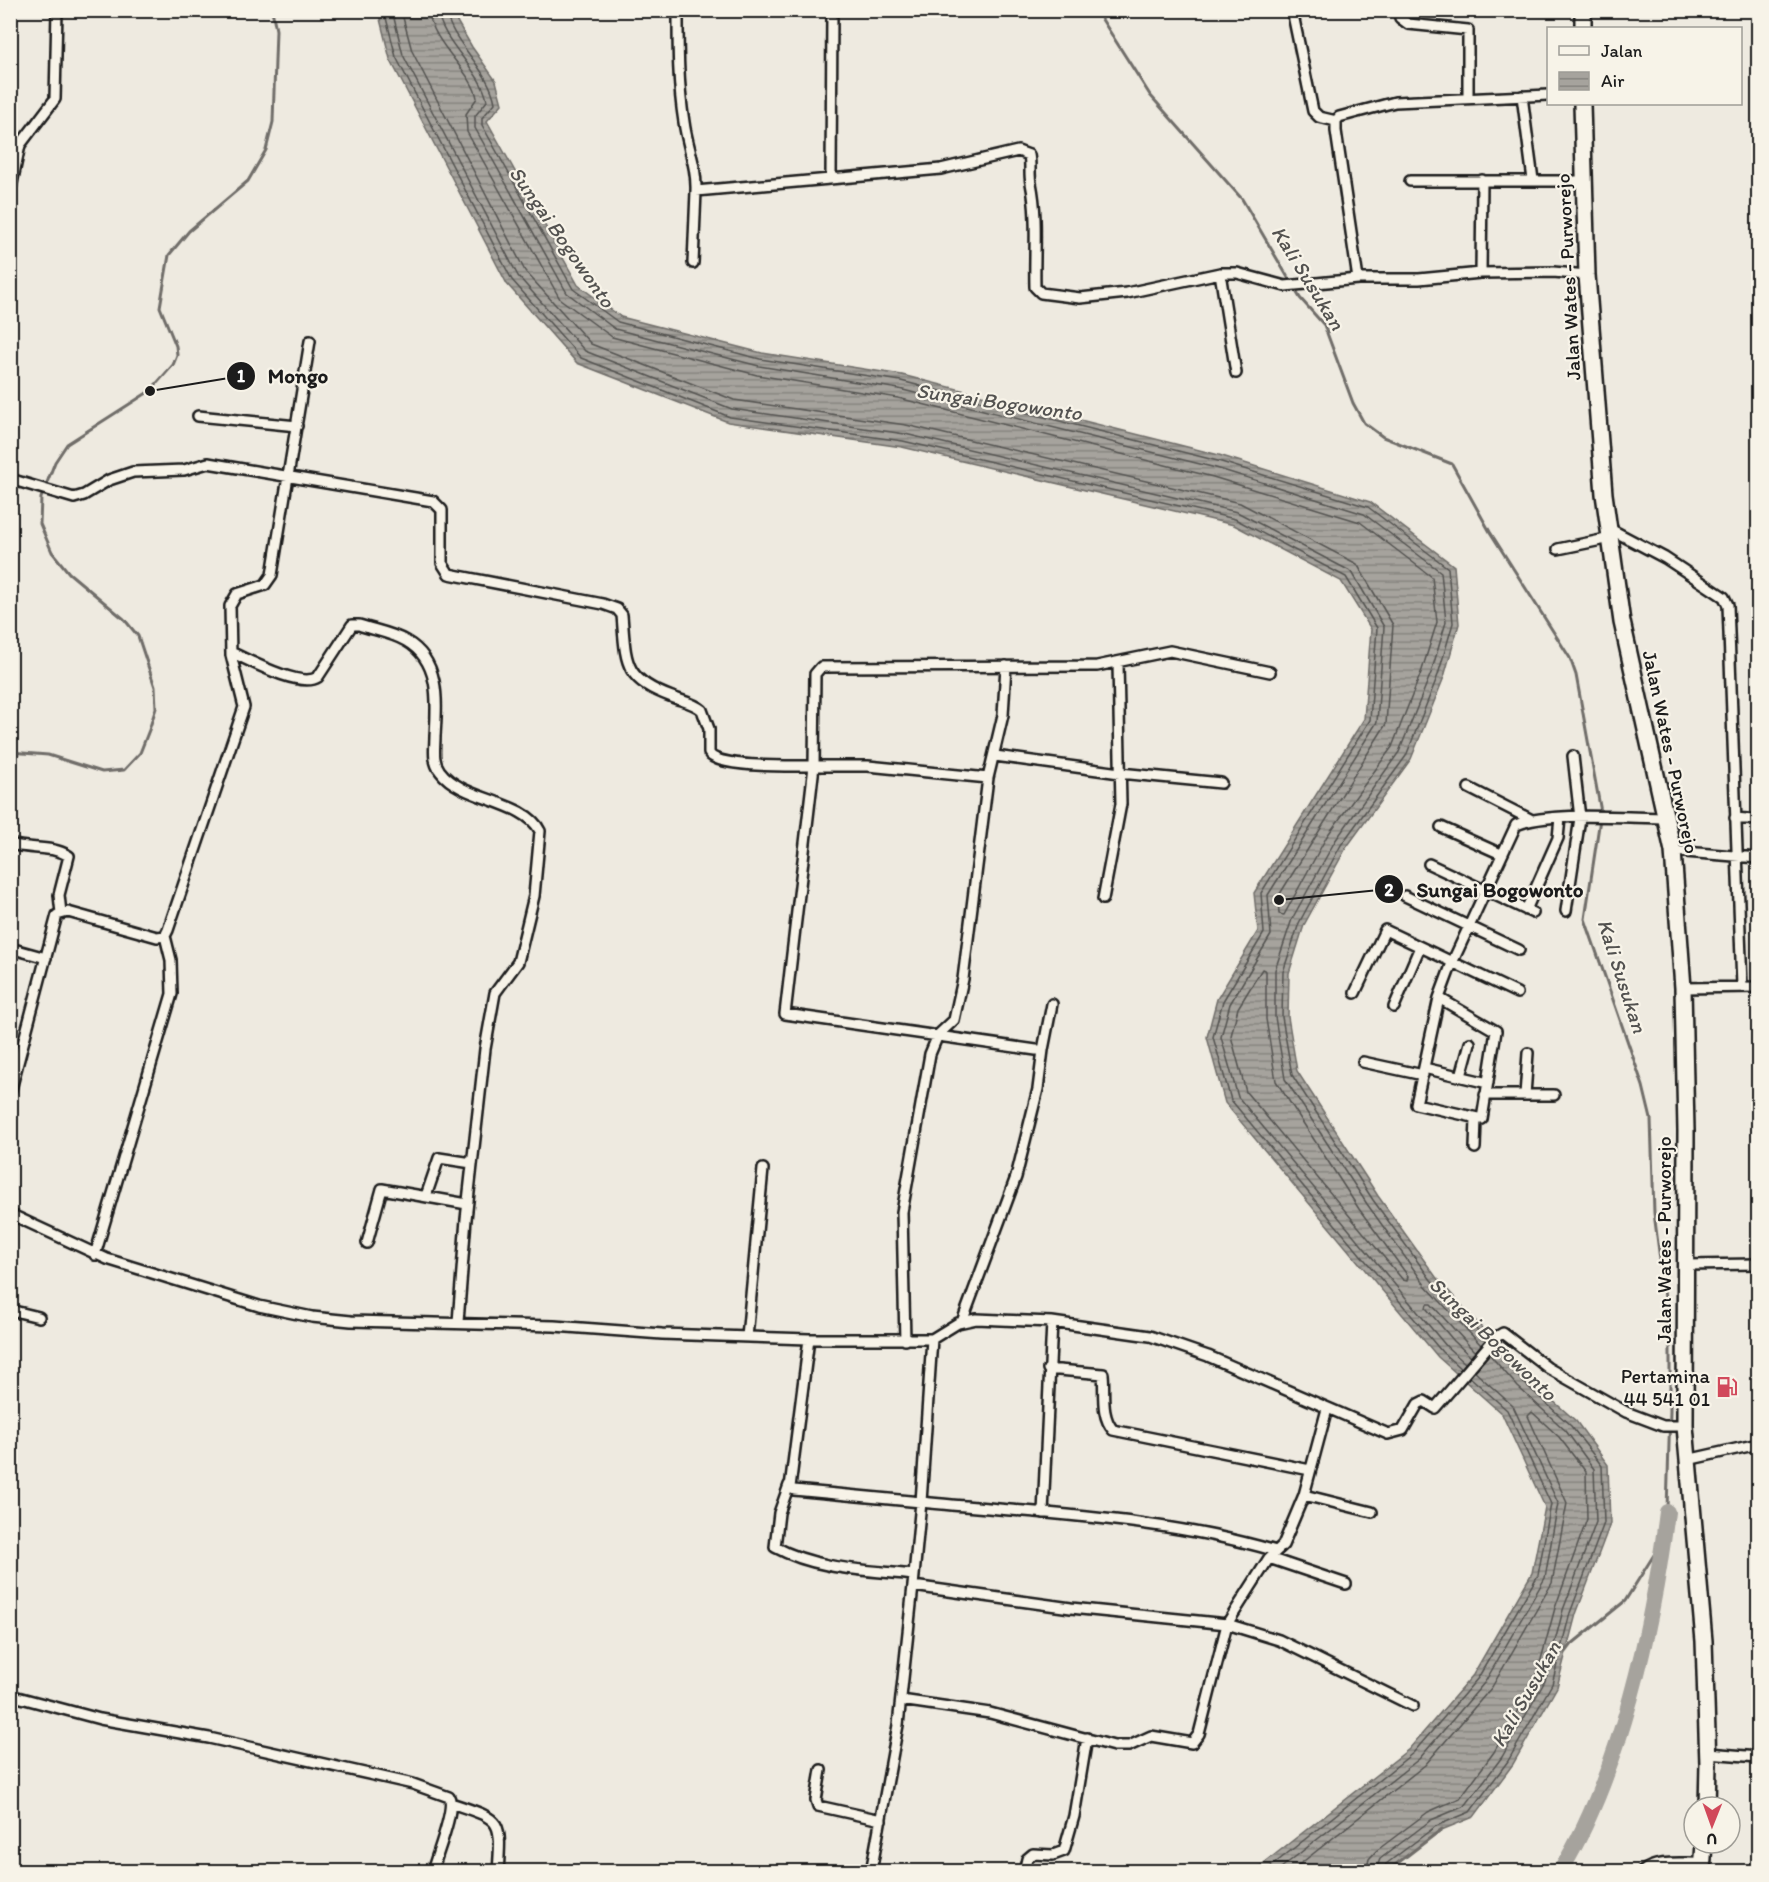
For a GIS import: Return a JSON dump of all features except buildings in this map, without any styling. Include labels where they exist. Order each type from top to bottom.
[{"type":"highway","points":[[1583,10],[1583,27]]},
{"type":"highway","name":"Jalan Wates - Purworejo","points":[[1582,105],[1587,275],[1602,471],[1622,622],[1673,851],[1683,988],[1686,1265],[1681,1426],[1687,1460],[1704,1641],[1707,1795]]},
{"type":"street","points":[[10,193],[20,145],[55,99],[57,10]]},
{"type":"street","points":[[678,10],[679,74],[684,123],[694,163],[696,191],[693,263]]},
{"type":"street","points":[[831,177],[832,10]]},
{"type":"street","points":[[1292,10],[1313,111],[1318,117],[1336,121]]},
{"type":"street","points":[[1399,10],[1400,18],[1408,24],[1468,30],[1468,97]]},
{"type":"street","points":[[1336,121],[1345,114],[1395,102],[1547,95]]},
{"type":"street","points":[[1522,96],[1533,180]]},
{"type":"street","points":[[1336,121],[1358,279]]},
{"type":"street","points":[[696,191],[747,188],[831,177],[941,169],[1018,151],[1029,155],[1031,185],[1036,200],[1035,287],[1041,293],[1080,298],[1127,294],[1220,273],[1237,273],[1286,286],[1358,279],[1419,279],[1481,273],[1553,272],[1587,275]]},
{"type":"street","points":[[1481,273],[1482,180]]},
{"type":"street","points":[[1410,181],[1585,181]]},
{"type":"street","points":[[1220,273],[1236,373]]},
{"type":"street","points":[[96,1255],[172,994],[171,960],[165,936],[244,707],[231,652],[229,614],[234,597],[265,585],[272,575],[310,340]]},
{"type":"street","points":[[198,416],[297,426]]},
{"type":"street","points":[[10,479],[24,481],[62,497],[74,498],[84,495],[109,480],[133,472],[184,470],[203,463],[433,501],[442,510],[442,563],[449,574],[603,604],[617,609],[622,615],[626,663],[631,673],[644,686],[702,710],[709,729],[709,753],[713,759],[759,765],[868,766],[988,778]]},
{"type":"street","points":[[1558,549],[1610,534],[1665,558],[1727,600],[1731,651],[1742,986]]},
{"type":"street","points":[[231,652],[289,676],[309,681],[318,676],[352,625],[359,625],[403,640],[425,660],[433,678],[437,693],[435,757],[440,772],[454,783],[530,818],[537,826],[541,837],[534,896],[518,962],[495,993],[485,1049],[467,1204],[458,1323]]},
{"type":"street","points":[[1043,1050],[1027,1050],[785,1014],[814,766],[815,674],[819,668],[1060,667],[1118,664],[1149,654],[1170,651],[1270,672]]},
{"type":"street","points":[[1103,899],[1121,804],[1118,664]]},
{"type":"street","points":[[905,1340],[902,1212],[930,1054],[938,1035],[954,1020],[963,979],[988,778],[1003,715],[1006,666]]},
{"type":"street","points":[[995,756],[1120,773],[1221,783]]},
{"type":"street","points":[[1566,911],[1580,818],[1573,756]]},
{"type":"street","points":[[1469,788],[1532,820]]},
{"type":"street","points":[[1439,998],[1496,1031],[1482,1119],[1416,1104],[1439,998],[1452,963],[1516,825],[1532,820],[1560,818],[1667,818]]},
{"type":"street","points":[[1429,864],[1530,911],[1558,838],[1560,818]]},
{"type":"street","points":[[1735,818],[1758,820]]},
{"type":"street","points":[[1441,828],[1501,854]]},
{"type":"street","points":[[10,844],[37,849],[49,847],[69,856],[58,895],[61,913]]},
{"type":"street","points":[[1673,851],[1758,858]]},
{"type":"street","points":[[1405,896],[1519,950]]},
{"type":"street","points":[[10,1093],[56,918],[61,913],[68,912],[146,936],[165,936]]},
{"type":"street","points":[[1355,993],[1385,930],[1517,993]]},
{"type":"street","points":[[1394,1007],[1420,947]]},
{"type":"street","points":[[10,948],[46,958]]},
{"type":"street","points":[[1683,988],[1758,987]]},
{"type":"street","points":[[962,1322],[1016,1177],[1038,1089],[1052,1004]]},
{"type":"street","points":[[1461,1076],[1470,1043]]},
{"type":"street","points":[[1525,1095],[1528,1053]]},
{"type":"street","points":[[1363,1062],[1461,1076],[1488,1083]]},
{"type":"street","points":[[1485,1095],[1554,1095]]},
{"type":"street","points":[[1475,1148],[1476,1118]]},
{"type":"street","points":[[426,1196],[439,1158],[472,1163]]},
{"type":"street","points":[[747,1336],[763,1169]]},
{"type":"street","points":[[367,1243],[382,1189],[467,1204]]},
{"type":"street","points":[[10,1214],[96,1255],[206,1291],[287,1313],[351,1321],[458,1323],[809,1339],[905,1340],[932,1339],[962,1322],[976,1320],[1052,1322],[1149,1336],[1208,1356],[1388,1434],[1403,1430],[1418,1404],[1424,1401],[1435,1408],[1496,1337],[1504,1333],[1548,1368],[1626,1412],[1663,1426],[1681,1426]]},
{"type":"street","points":[[1686,1265],[1758,1264]]},
{"type":"street","points":[[10,1310],[39,1317]]},
{"type":"street","points":[[1043,1513],[1052,1322]]},
{"type":"street","points":[[809,1339],[789,1485],[779,1513],[775,1547],[792,1557],[820,1564],[914,1575]]},
{"type":"street","points":[[871,1872],[882,1820],[901,1700],[921,1503],[932,1339]]},
{"type":"street","points":[[1048,1369],[1103,1374],[1105,1413],[1107,1423],[1113,1430],[1310,1470]]},
{"type":"street","points":[[901,1700],[990,1713],[1114,1746],[1129,1746],[1151,1737],[1192,1743],[1199,1734],[1227,1624],[1273,1554],[1283,1545],[1304,1495],[1327,1409]]},
{"type":"street","points":[[1687,1460],[1758,1444]]},
{"type":"street","points":[[789,1485],[794,1490],[1166,1526],[1226,1536],[1346,1584]]},
{"type":"street","points":[[1304,1495],[1372,1512]]},
{"type":"street","points":[[913,1586],[1059,1607],[1227,1624],[1288,1645],[1413,1706]]},
{"type":"street","points":[[10,1695],[100,1719],[209,1738],[413,1784],[449,1797],[451,1803],[432,1872]]},
{"type":"street","points":[[1024,1872],[1027,1859],[1033,1854],[1053,1855],[1064,1851],[1074,1816],[1087,1738]]},
{"type":"street","points":[[1708,1753],[1758,1757]]},
{"type":"street","points":[[821,1770],[816,1800],[818,1806],[882,1820]]},
{"type":"street","points":[[451,1803],[489,1816],[497,1824],[501,1836],[498,1872]]},
{"type":"street","points":[[1642,1872],[1646,1868],[1664,1864],[1703,1868]]},
{"type":"water","points":[[378,11],[451,11],[472,47],[496,81],[502,104],[487,121],[578,285],[621,317],[762,353],[902,375],[1219,455],[1370,502],[1454,566],[1459,624],[1444,677],[1411,759],[1346,848],[1304,925],[1289,973],[1288,1017],[1297,1071],[1378,1196],[1436,1277],[1527,1378],[1576,1421],[1608,1465],[1610,1524],[1576,1614],[1557,1687],[1513,1764],[1474,1817],[1439,1831],[1386,1871],[1254,1871],[1409,1749],[1473,1675],[1532,1573],[1545,1507],[1502,1414],[1438,1357],[1225,1103],[1207,1037],[1217,999],[1258,931],[1254,893],[1364,719],[1371,629],[1341,581],[1234,525],[902,447],[728,422],[577,363],[507,284],[390,59]]},
{"type":"waterway","points":[[10,752],[48,755],[102,772],[124,770],[140,753],[149,730],[156,708],[155,687],[138,636],[124,619],[69,573],[52,552],[40,524],[41,498],[55,462],[67,444],[150,391],[173,365],[177,355],[176,346],[160,307],[169,255],[189,231],[248,181],[266,150],[273,122],[276,30],[272,10]]},
{"type":"waterway","name":"Kali Susukan","points":[[1096,10],[1150,95],[1242,199],[1300,298],[1324,325],[1353,403],[1364,423],[1383,437],[1452,464],[1490,532],[1570,658],[1576,675],[1601,812],[1585,919],[1643,1086],[1651,1119],[1654,1213],[1670,1337],[1670,1411],[1667,1509],[1657,1550],[1625,1601],[1572,1644],[1566,1652]]},
{"type":"waterway","points":[[1560,1872],[1600,1790],[1631,1698],[1653,1602],[1667,1512]]},
{"type":"waterway","name":"Kali Susukan","points":[[1386,1872],[1442,1829]]},
{"type":"place","name":"Mongo","points":[[150,391]]},
{"type":"place","name":"Sungai Bogowonto","points":[[1279,900]]},
{"type":"place","name":"Pertamina 44 541 01","points":[[1727,1387]]}]
